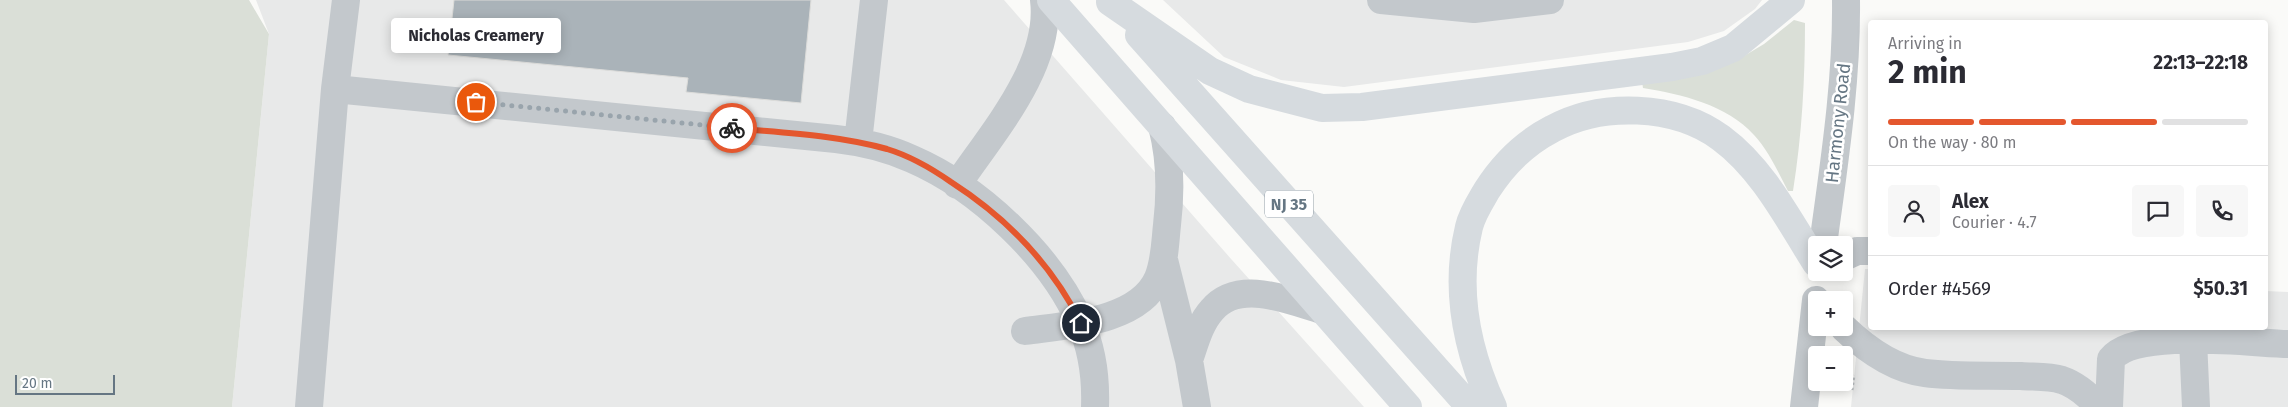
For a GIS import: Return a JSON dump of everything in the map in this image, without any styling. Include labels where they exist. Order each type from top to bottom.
[{"type":"highway","name":"NJ 35","points":[[1051,0],[1408,407]]},
{"type":"highway","points":[[1109,1],[1210,71],[1250,89],[1322,108],[1362,108],[1672,68],[1733,48],[1791,0]]},
{"type":"highway","name":"NJ 35","points":[[1109,1],[1470,407]]},
{"type":"highway","points":[[1493,407],[1482,384],[1470,347],[1463,304],[1464,257],[1469,226],[1478,205],[1497,175],[1517,152],[1552,128],[1586,116],[1621,110],[1662,114],[1684,119],[1720,137],[1754,167],[1808,251]]},
{"type":"street","points":[[309,407],[335,89],[346,0]]},
{"type":"street","points":[[858,142],[874,0]]},
{"type":"street","points":[[957,185],[1015,99],[1034,62],[1043,40],[1046,15],[1044,0]]},
{"type":"street","points":[[1380,0],[1474,9],[1512,2],[1550,0]]},
{"type":"street","name":"Harmony Road","points":[[1824,236],[1836,153],[1858,41],[1846,0]]},
{"type":"street","points":[[335,89],[858,142],[913,159],[957,185],[1002,218],[1052,273],[1069,298],[1081,323],[1089,347],[1093,370],[1095,407]]},
{"type":"street","points":[[1025,331],[1081,323],[1116,313],[1146,297],[1157,278],[1164,260],[1170,192],[1169,160],[1162,126]]},
{"type":"street","points":[[1853,253],[1868,251]]},
{"type":"street","points":[[1164,260],[1189,360],[1197,407]]},
{"type":"street","points":[[1189,360],[1205,320],[1221,301],[1232,296],[1260,294],[1322,310]]},
{"type":"street","points":[[1804,407],[1812,336]]},
{"type":"street","points":[[1853,336],[1880,357],[1904,368],[1925,374],[2039,377],[2062,380],[2079,388],[2099,407]]},
{"type":"street","points":[[2193,340],[2196,407]]},
{"type":"street","points":[[2109,407],[2110,366],[2116,354],[2141,342],[2193,340],[2288,344]]},
{"type":"shaded area","points":[[0,0],[249,0],[269,34],[232,407],[0,407]]},
{"type":"shaded area","points":[[256,0],[1004,0],[1364,407],[232,407],[269,34]]},
{"type":"shaded area","points":[[1163,0],[1762,0],[1755,9],[1724,31],[1688,42],[1344,87],[1281,80],[1224,57]]},
{"type":"shaded area","points":[[1794,20],[1805,23],[1804,65],[1801,128],[1796,170],[1793,191],[1788,191],[1764,148],[1754,135],[1731,116],[1703,102],[1643,88],[1642,82],[1739,59],[1764,44]]},
{"type":"shaded area","points":[[1865,269],[1868,269],[1868,330],[2268,330],[2268,291],[2288,292],[2288,407],[1851,407]]},
{"type":"building","points":[[454,0],[811,0],[801,103],[686,92],[688,78],[448,55]]},
{"type":"way so far","points":[[476,102],[732,128]]},
{"type":"place","name":"Nicholas Creamery","points":[[476,102]]},
{"type":"route","points":[[732,128],[836,138],[858,142],[913,159],[935,171],[981,201],[1021,237],[1052,273],[1069,298],[1081,323]]}]
